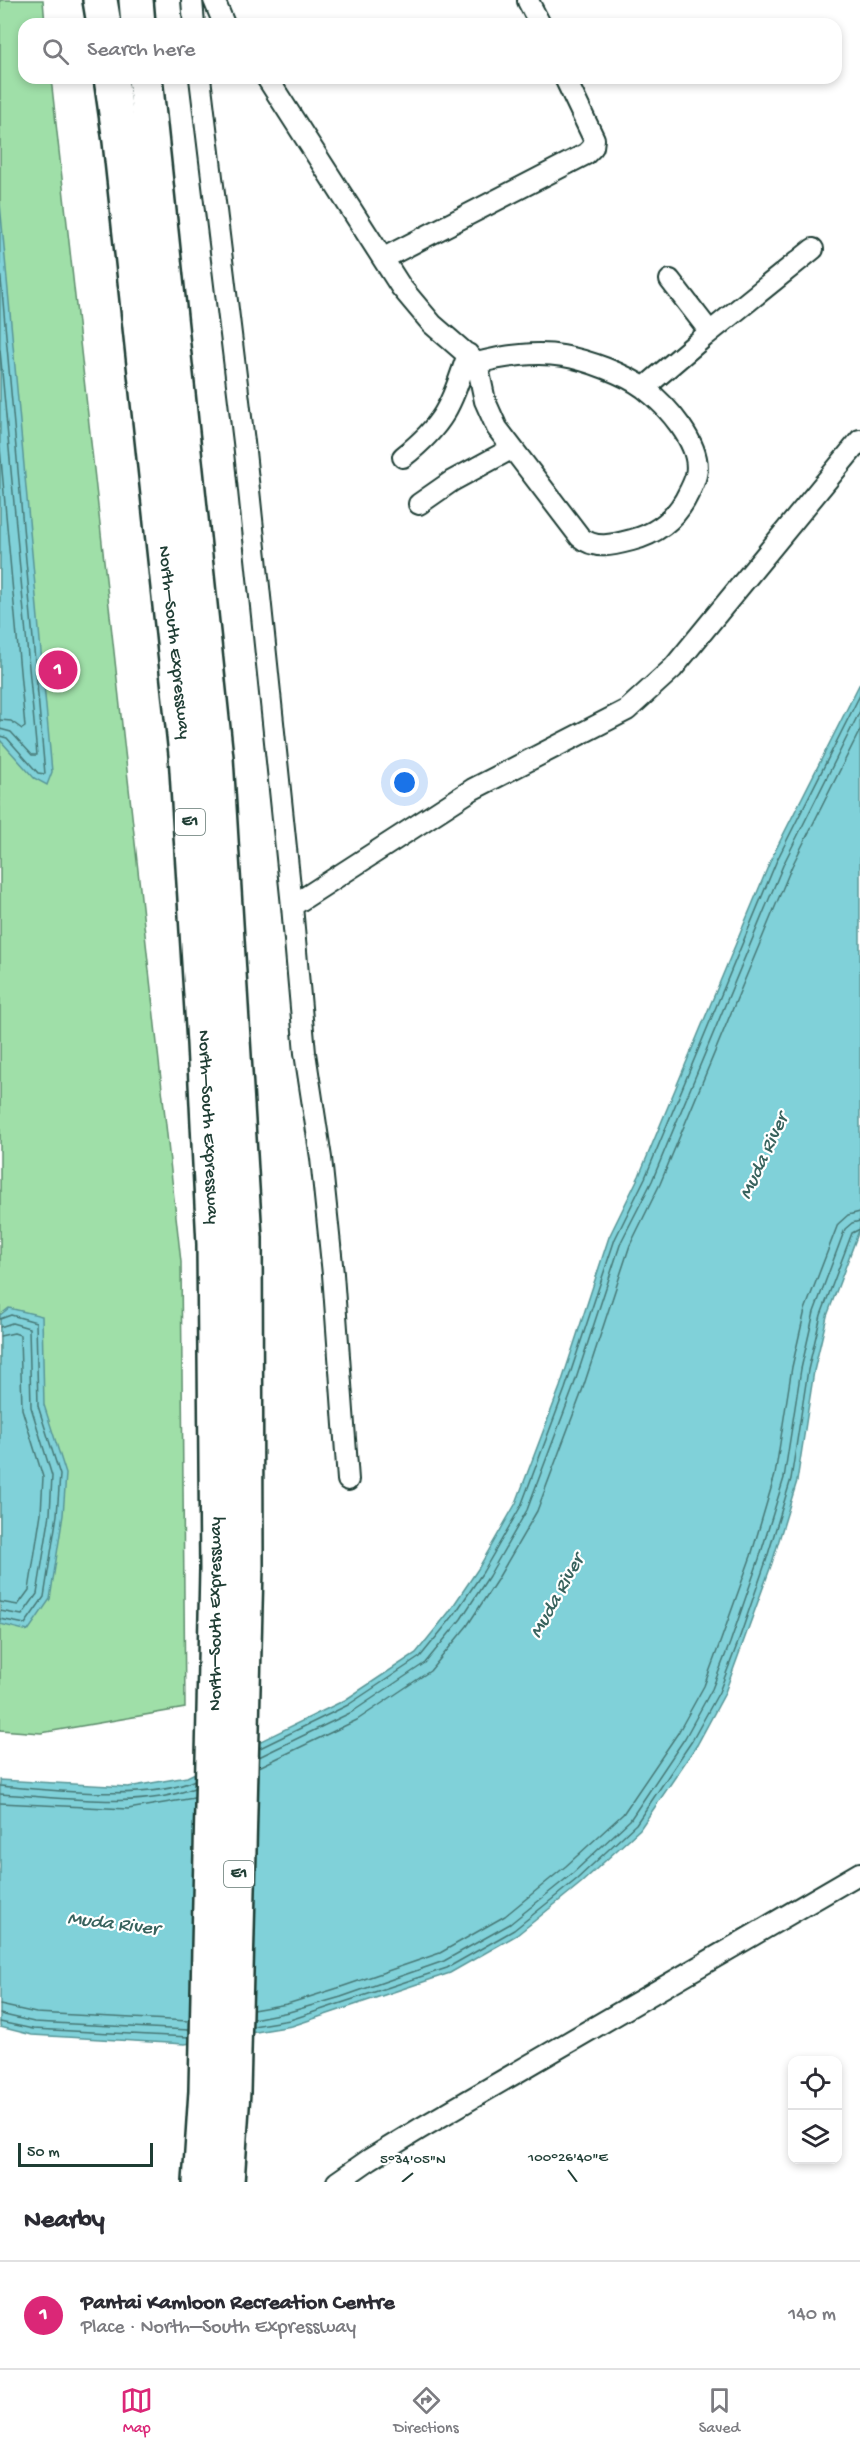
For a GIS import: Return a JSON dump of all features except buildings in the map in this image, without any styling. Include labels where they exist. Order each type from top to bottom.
[{"type":"highway","points":[[100,0],[103,18]]},
{"type":"highway","points":[[136,0],[138,18]]},
{"type":"highway","name":"North–South Expressway","points":[[112,84],[120,141],[186,754],[232,1567],[234,2080],[227,2182]]},
{"type":"highway","name":"North–South Expressway","points":[[146,84],[216,758],[245,1238],[232,1567],[200,2182]]},
{"type":"street","points":[[192,0],[194,18]]},
{"type":"street","points":[[214,0],[222,18]]},
{"type":"street","points":[[528,1],[537,18]]},
{"type":"street","points":[[201,84],[235,364],[292,906],[305,1053],[321,1158],[333,1274],[348,1480]]},
{"type":"street","points":[[271,84],[401,287],[432,324],[473,358],[485,401],[497,428],[511,449],[586,542],[594,545],[607,545],[645,537],[666,525],[679,511],[697,473],[694,453],[688,436],[644,388],[622,375],[562,355],[473,358]]},
{"type":"street","points":[[384,258],[586,154],[593,147],[594,139],[569,84]]},
{"type":"street","points":[[644,388],[813,249]]},
{"type":"street","points":[[670,280],[710,332]]},
{"type":"street","points":[[403,457],[420,444],[445,414],[473,358]]},
{"type":"street","points":[[292,906],[473,789],[627,710],[642,698],[674,668],[860,440]]},
{"type":"street","points":[[419,504],[452,481],[511,449]]},
{"type":"street","points":[[337,2182],[421,2128],[860,1873]]},
{"type":"green space","points":[[0,0],[43,0],[44,18],[18,18],[18,84],[52,84],[181,1262],[185,1708],[41,1733],[0,1730]]},
{"type":"water","points":[[0,203],[52,772],[47,785],[34,778],[0,740]]},
{"type":"water","name":"Muda River","points":[[860,683],[860,1228],[827,1316],[814,1371],[797,1481],[772,1563],[724,1695],[697,1745],[640,1829],[581,1883],[517,1935],[450,1973],[292,2026],[185,2044],[32,2035],[0,2027],[0,1780],[128,1787],[187,1777],[345,1700],[416,1653],[449,1612],[478,1569],[516,1503],[560,1387],[609,1237],[639,1176],[772,857]]},
{"type":"water","points":[[9,1308],[42,1316],[44,1405],[66,1474],[63,1515],[50,1599],[28,1631],[0,1624],[0,1315]]},
{"type":"place","name":"Pantai Kamloon Recreation Centre","points":[[58,670]]}]
